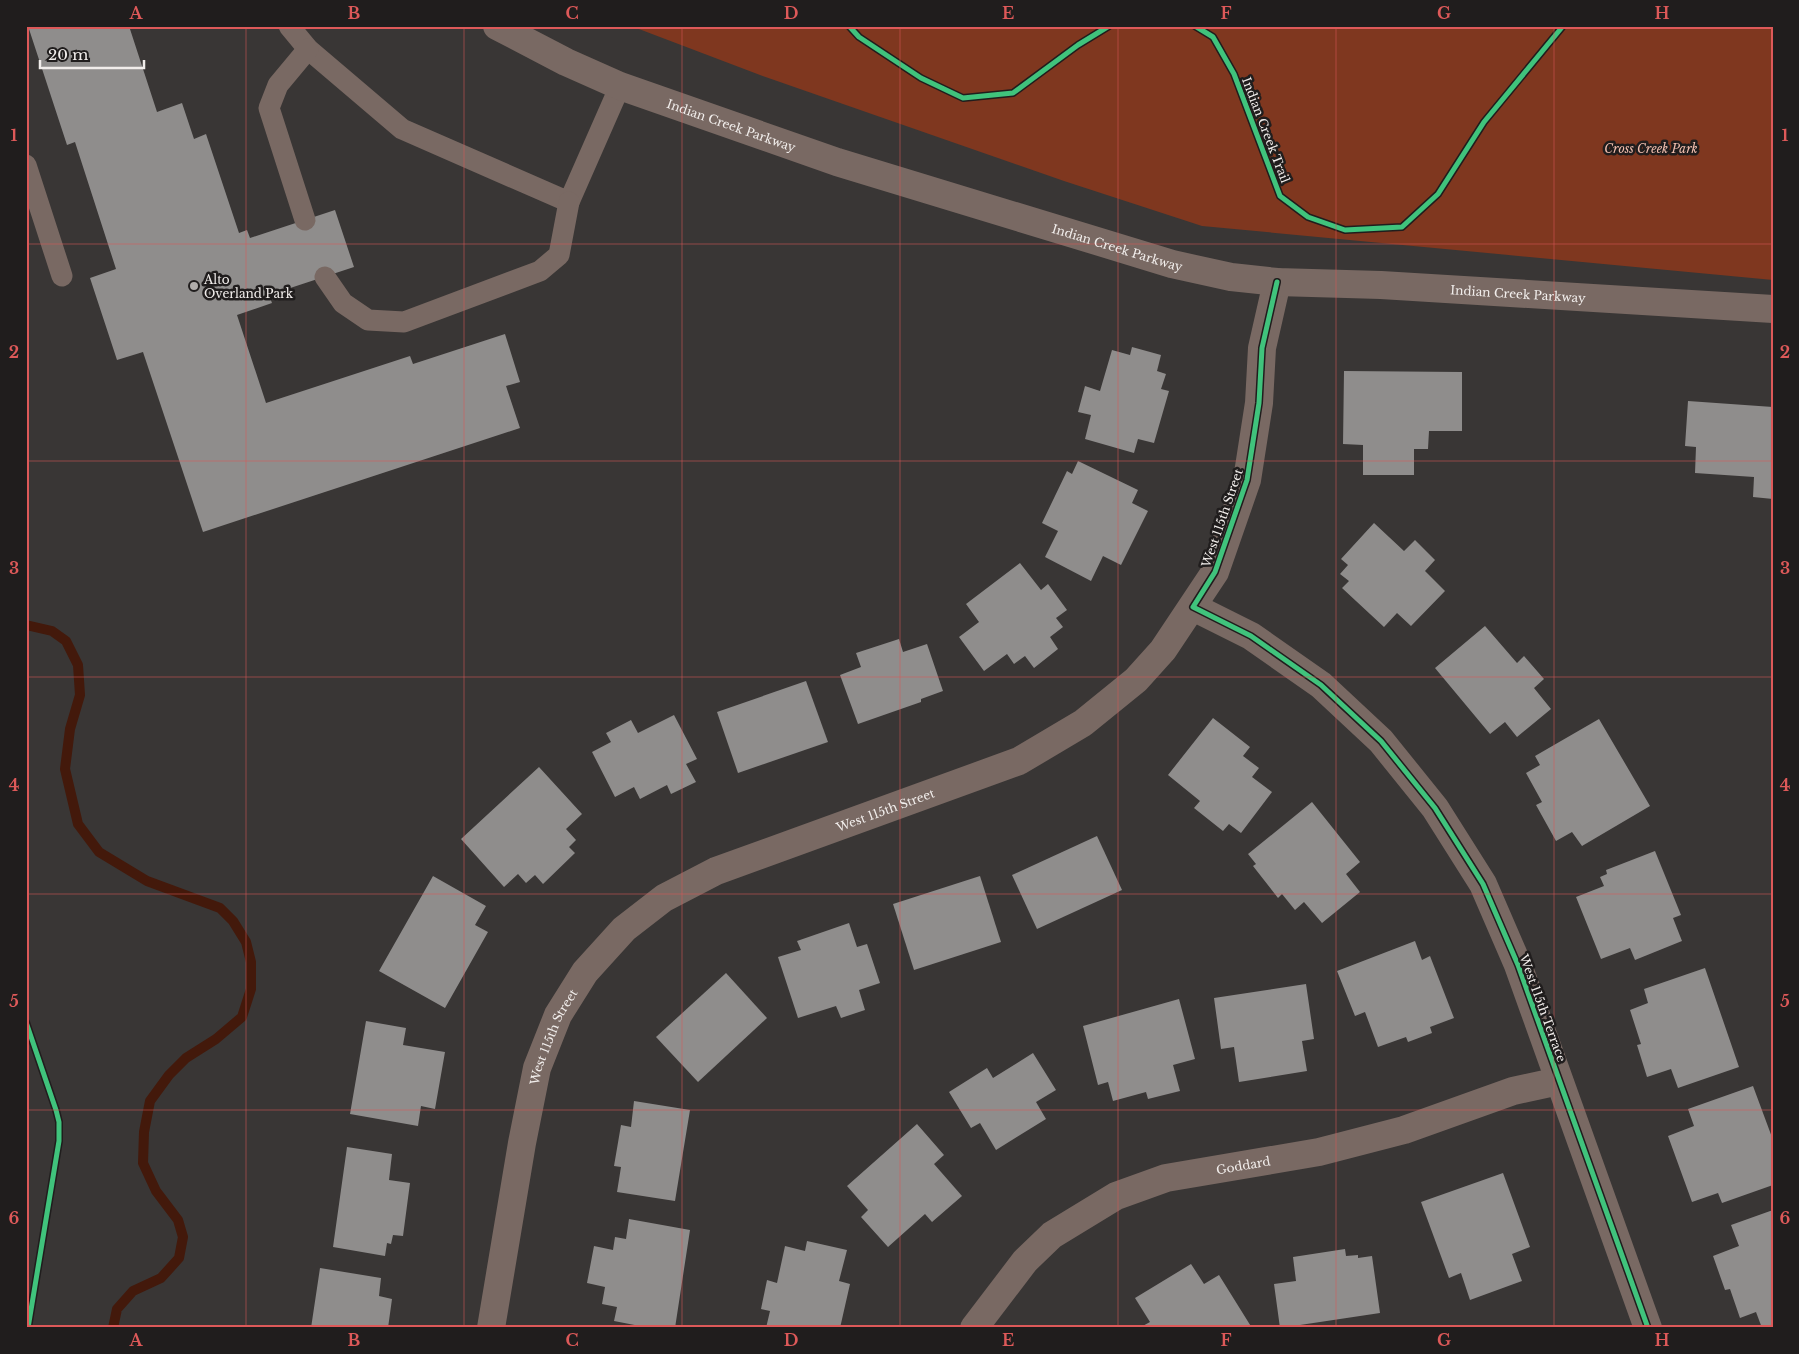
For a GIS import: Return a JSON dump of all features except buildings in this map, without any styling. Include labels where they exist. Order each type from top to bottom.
[{"type":"street","name":"Indian Creek Parkway","points":[[497,26],[566,62],[620,86],[838,162],[1075,233],[1124,251],[1231,277],[1277,282],[1391,285],[1773,309]]},
{"type":"street","name":"West 115th Street","points":[[491,1328],[536,1068],[558,1015],[585,972],[624,929],[664,898],[716,871],[1019,761],[1083,723],[1136,680],[1162,650],[1215,572],[1248,480],[1259,403],[1262,348],[1277,282]]},
{"type":"street","name":"West 115th Terrace","points":[[1193,607],[1251,636],[1322,685],[1380,741],[1435,808],[1483,884],[1518,965],[1648,1328]]},
{"type":"street","name":"Goddard","points":[[974,1328],[1025,1262],[1052,1235],[1116,1196],[1166,1178],[1319,1152],[1404,1130],[1513,1091],[1559,1081]]},
{"type":"lane","points":[[289,26],[308,49],[402,129],[570,202]]},
{"type":"lane","points":[[305,220],[270,108],[278,85],[308,49]]},
{"type":"lane","points":[[325,277],[343,302],[368,320],[404,322],[540,271],[559,255],[570,202],[620,86]]},
{"type":"lane","points":[[26,165],[62,276]]},
{"type":"green space","name":"Cross Creek Park","points":[[631,26],[1773,26],[1773,280],[1202,226],[1064,181],[760,75]]},
{"type":"waterway","points":[[26,625],[52,631],[66,641],[78,665],[80,695],[70,729],[65,769],[78,824],[99,852],[147,881],[220,908],[233,921],[246,942],[251,962],[251,989],[242,1017],[216,1039],[186,1058],[169,1075],[150,1101],[144,1132],[143,1163],[156,1191],[178,1220],[183,1237],[179,1258],[161,1278],[133,1291],[117,1309],[113,1328]]},
{"type":"cycle path","points":[[849,26],[859,37],[921,78],[963,98],[1013,93],[1078,45],[1109,26]]},
{"type":"cycle path","name":"Indian Creek Trail","points":[[1195,26],[1213,37],[1234,74],[1280,196],[1308,217],[1345,230],[1402,227],[1438,194],[1484,122],[1563,26]]},
{"type":"cycle path","points":[[1277,282],[1262,348],[1259,403],[1247,480],[1215,572],[1193,607],[1251,636],[1321,685],[1381,741],[1435,808],[1483,884],[1518,965],[1648,1328]]},
{"type":"cycle path","points":[[26,1022],[59,1122],[59,1141],[28,1328]]},
{"type":"place","name":"Alto Overland Park","points":[[194,286]]}]
